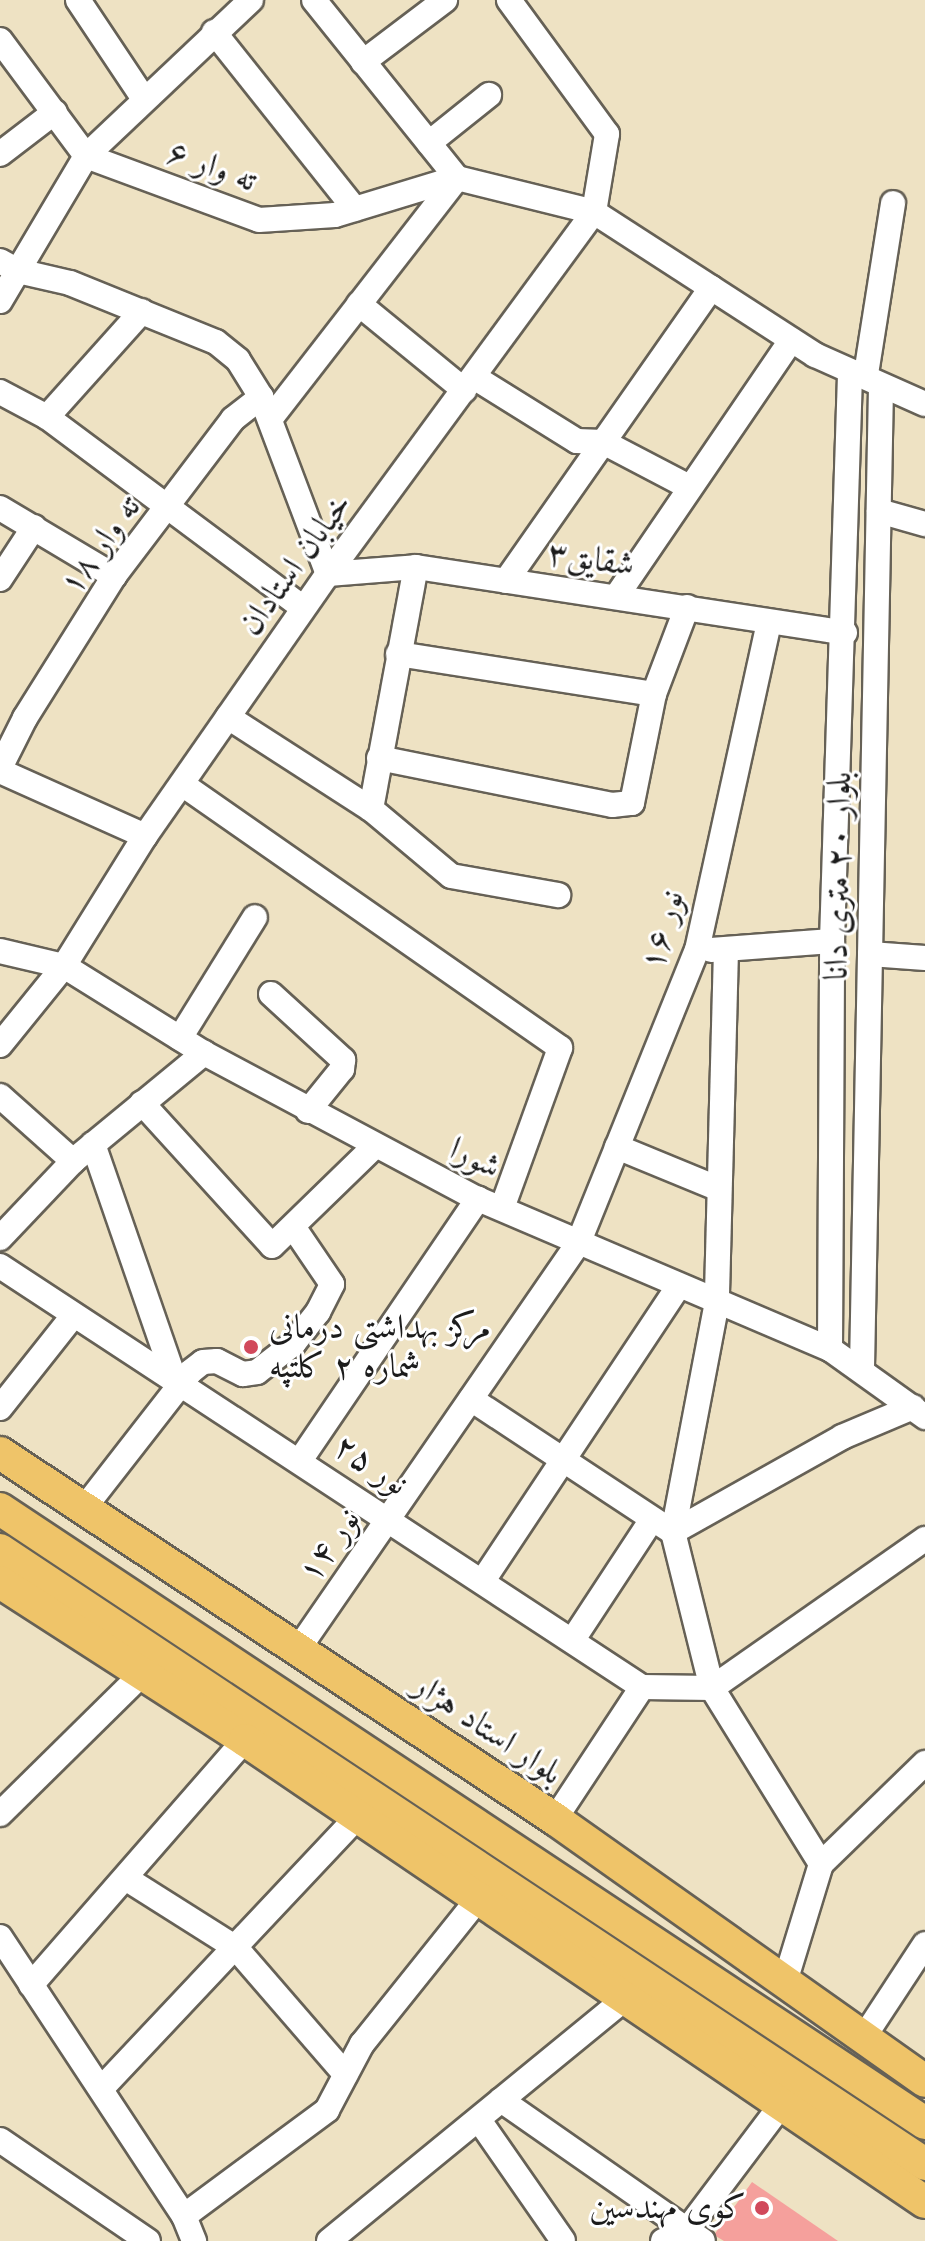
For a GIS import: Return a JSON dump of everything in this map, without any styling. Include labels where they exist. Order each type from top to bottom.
[{"type":"main road","name":"بلوار استاد هژار","points":[[0,1453],[555,1819],[925,2081]]},
{"type":"main road","points":[[0,1509],[923,2117]]},
{"type":"main road","points":[[0,1550],[925,2164]]},
{"type":"main road","points":[[0,1582],[245,1740],[479,1898],[623,2000],[925,2202]]},
{"type":"main road","points":[[426,1864],[532,1901]]},
{"type":"street","points":[[78,0],[144,99]]},
{"type":"street","points":[[0,301],[9,266],[86,156],[251,0]]},
{"type":"street","points":[[314,0],[457,178],[594,212],[791,340],[925,404]]},
{"type":"street","points":[[363,62],[445,0]]},
{"type":"street","points":[[509,0],[607,134],[594,212]]},
{"type":"street","points":[[214,32],[355,209]]},
{"type":"street","points":[[0,40],[86,156]]},
{"type":"street","points":[[429,143],[489,95]]},
{"type":"street","points":[[0,154],[55,112]]},
{"type":"street","name":"ته وار ۶","points":[[86,156],[259,220],[303,220],[355,209],[457,178]]},
{"type":"street","name":"ته وار ۱۸","points":[[0,770],[25,718],[114,576],[168,509],[233,419],[266,407],[359,304],[457,178]]},
{"type":"street","points":[[865,378],[893,203]]},
{"type":"street","name":"خیابان استادان","points":[[0,1045],[64,966],[145,836],[303,608],[594,212]]},
{"type":"street","points":[[9,266],[70,283],[228,350],[266,407],[310,538],[328,574]]},
{"type":"street","points":[[506,581],[711,288]]},
{"type":"street","points":[[359,304],[469,384],[577,441],[603,442],[689,487]]},
{"type":"street","points":[[47,417],[142,311]]},
{"type":"street","points":[[616,597],[791,340]]},
{"type":"street","name":"بلوار ۲۰ متری دانا","points":[[862,1368],[879,511],[865,378]]},
{"type":"street","name":"بلوار ۲۰ متری دانا","points":[[830,1349],[832,941],[845,633],[865,378]]},
{"type":"street","points":[[0,392],[47,417],[303,608]]},
{"type":"street","points":[[0,508],[114,576]]},
{"type":"street","points":[[879,511],[925,524]]},
{"type":"street","points":[[0,579],[34,527]]},
{"type":"street","points":[[371,809],[416,567]]},
{"type":"street","name":"شقایق۳","points":[[328,574],[416,567],[845,633]]},
{"type":"street","points":[[379,758],[612,805],[632,803],[654,694],[687,607]]},
{"type":"street","name":"نور ۱۶","points":[[578,1244],[697,950],[769,622]]},
{"type":"street","points":[[398,654],[654,694]]},
{"type":"street","points":[[228,717],[371,809],[451,876],[558,895]]},
{"type":"street","points":[[0,770],[145,836]]},
{"type":"street","points":[[182,784],[560,1048],[502,1208]]},
{"type":"street","points":[[180,1038],[255,917]]},
{"type":"street","points":[[697,950],[832,941]]},
{"type":"street","points":[[726,950],[717,1188],[717,1302],[673,1532],[712,1688],[821,1864]]},
{"type":"street","name":"شورا","points":[[0,951],[64,966],[204,1053],[478,1199],[678,1287],[830,1349],[862,1368],[919,1412]]},
{"type":"street","points":[[870,954],[925,958]]},
{"type":"street","points":[[271,994],[343,1060],[337,1077],[308,1111]]},
{"type":"street","points":[[0,1238],[73,1161],[204,1053]]},
{"type":"street","points":[[0,1096],[73,1161]]},
{"type":"street","points":[[142,1103],[272,1246],[294,1228],[375,1146]]},
{"type":"street","points":[[93,1144],[177,1386]]},
{"type":"street","points":[[617,1147],[717,1188]]},
{"type":"street","points":[[301,1459],[478,1199]]},
{"type":"street","points":[[85,1507],[177,1386],[203,1362],[217,1361],[243,1374],[270,1366],[318,1312],[332,1284],[294,1228]]},
{"type":"street","name":"نور ۱۴","points":[[299,1648],[578,1244]]},
{"type":"street","name":"نور ۲۵","points":[[0,1266],[177,1386],[301,1459],[388,1519],[574,1638],[642,1687]]},
{"type":"street","points":[[484,1579],[678,1287]]},
{"type":"street","points":[[0,1408],[72,1317]]},
{"type":"street","points":[[471,1399],[563,1464],[673,1532]]},
{"type":"street","points":[[673,1532],[842,1437],[919,1412]]},
{"type":"street","points":[[574,1638],[651,1521]]},
{"type":"street","points":[[555,1819],[642,1687],[712,1688],[925,1539]]},
{"type":"street","points":[[0,1814],[142,1674]]},
{"type":"street","points":[[31,1985],[127,1879],[245,1740]]},
{"type":"street","points":[[785,1982],[821,1864],[925,1763]]},
{"type":"street","points":[[101,2089],[357,1817]]},
{"type":"street","points":[[127,1879],[236,1948],[345,2074]]},
{"type":"street","points":[[184,2216],[327,2110],[362,2044],[479,1898]]},
{"type":"street","points":[[0,1937],[184,2216],[194,2241]]},
{"type":"street","points":[[864,2037],[925,1944]]},
{"type":"street","points":[[329,2241],[358,2232],[501,2100],[623,2000]]},
{"type":"street","points":[[501,2100],[695,2236]]},
{"type":"street","points":[[663,2241],[695,2236],[782,2104]]},
{"type":"street","points":[[479,2120],[563,2241]]},
{"type":"street","points":[[0,2140],[148,2241]]},
{"type":"building","name":"کوی مهندسین","points":[[752,2182],[838,2241],[724,2241],[714,2235]]},
{"type":"place","name":"مرکز بهداشتی درمانی شماره ۲ کلتپه","points":[[251,1347]]},
{"type":"place","name":"کوی مهندسین","points":[[762,2208]]}]
